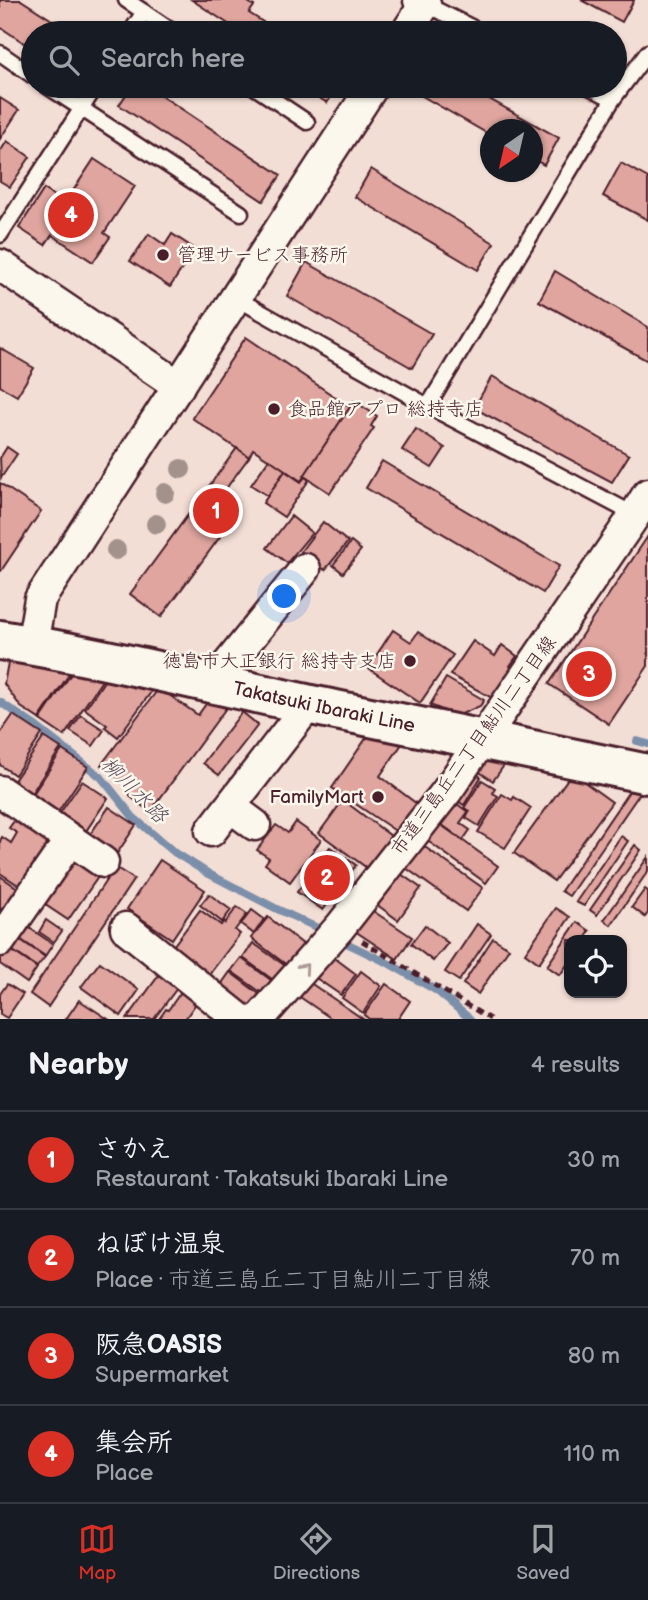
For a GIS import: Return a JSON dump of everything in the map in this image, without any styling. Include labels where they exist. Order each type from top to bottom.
[{"type":"main road","name":"Takatsuki Ibaraki Line","points":[[16,642],[648,774]]},
{"type":"street","points":[[413,21],[422,2]]},
{"type":"street","points":[[16,642],[40,599],[365,98]]},
{"type":"street","points":[[0,265],[179,386]]},
{"type":"street","name":"市道三島丘二丁目鮎川二丁目線","points":[[259,1019],[340,928],[447,791],[642,505]]},
{"type":"street","points":[[213,683],[305,569]]},
{"type":"street","points":[[211,831],[309,705]]},
{"type":"street","points":[[0,791],[103,862]]},
{"type":"street","points":[[231,807],[255,825]]},
{"type":"street","points":[[0,941],[70,840]]},
{"type":"street","points":[[126,928],[240,1019]]},
{"type":"lane","points":[[126,0],[157,21]]},
{"type":"lane","points":[[422,2],[459,21]]},
{"type":"lane","points":[[138,21],[144,12]]},
{"type":"lane","points":[[627,80],[648,52]]},
{"type":"lane","points":[[0,53],[21,68]]},
{"type":"lane","points":[[65,98],[241,214]]},
{"type":"lane","points":[[0,235],[88,98]]},
{"type":"lane","points":[[272,98],[307,121]]},
{"type":"lane","points":[[428,406],[613,99]]},
{"type":"lane","points":[[236,299],[428,406],[642,505]]},
{"type":"path","points":[[340,928],[490,1019]]},
{"type":"building","points":[[0,0],[21,0],[53,21],[21,21],[21,41],[0,27]]},
{"type":"building","points":[[192,0],[245,0],[254,6],[249,13],[261,21],[224,21]]},
{"type":"building","points":[[581,0],[634,0],[620,21]]},
{"type":"building","points":[[0,98],[19,110],[0,139]]},
{"type":"building","points":[[124,98],[165,98],[281,175],[263,201],[119,105]]},
{"type":"building","points":[[425,98],[487,98],[525,119],[480,119],[480,129]]},
{"type":"building","points":[[543,129],[559,138],[543,164]]},
{"type":"building","points":[[7,141],[30,157],[10,187],[0,181],[0,152]]},
{"type":"building","points":[[94,159],[135,186],[104,233],[110,237],[93,262],[52,235],[45,245],[19,228],[44,189],[65,203]]},
{"type":"building","points":[[621,163],[648,178],[648,220],[603,196]]},
{"type":"building","points":[[371,169],[494,243],[478,270],[355,197]]},
{"type":"building","name":"管理サービス事務所","points":[[149,234],[165,245],[172,234],[195,249],[170,287],[130,261]]},
{"type":"building","points":[[306,262],[432,334],[412,368],[287,296]]},
{"type":"building","points":[[555,271],[648,327],[648,361],[539,301]]},
{"type":"building","name":"食品館アプロ 総持寺店","points":[[246,337],[350,407],[301,481],[253,449],[249,457],[192,418]]},
{"type":"building","points":[[0,348],[34,368],[17,396],[0,386]]},
{"type":"building","points":[[492,376],[629,455],[612,482],[474,408]]},
{"type":"building","points":[[354,401],[377,416],[371,426],[374,428],[330,493],[304,476]]},
{"type":"building","points":[[416,429],[445,448],[432,468],[402,450]]},
{"type":"building","points":[[7,447],[17,454],[1,478],[0,458]]},
{"type":"building","points":[[237,448],[249,457],[217,501],[236,515],[161,617],[130,594]]},
{"type":"building","points":[[269,459],[285,470],[268,496],[251,485]]},
{"type":"building","points":[[382,461],[559,566],[543,593],[366,488]]},
{"type":"building","points":[[285,471],[301,482],[305,477],[309,480],[284,517],[263,503]]},
{"type":"building","points":[[0,483],[41,511],[1,571],[0,571]]},
{"type":"building","points":[[291,516],[312,533],[287,563],[267,548]]},
{"type":"building","points":[[323,522],[348,542],[325,570],[301,551]]},
{"type":"building","points":[[648,536],[648,666],[609,724],[549,684]]},
{"type":"building","points":[[351,542],[361,550],[343,573],[333,565]]},
{"type":"building","name":"徳島市大正銀行 総持寺支店","points":[[393,630],[411,642],[418,632],[453,655],[420,703],[368,668]]},
{"type":"building","points":[[473,641],[495,656],[502,645],[517,656],[492,698],[450,675]]},
{"type":"building","points":[[9,657],[72,670],[39,719],[21,707],[4,684]]},
{"type":"building","points":[[73,671],[105,676],[64,736],[40,720]]},
{"type":"building","points":[[109,674],[154,688],[118,737],[85,709]]},
{"type":"building","points":[[446,678],[484,700],[480,706],[457,716],[430,705]]},
{"type":"building","points":[[159,688],[198,715],[211,697],[226,708],[150,812],[131,797],[125,783],[101,765]]},
{"type":"building","points":[[242,712],[258,725],[219,775],[203,763]]},
{"type":"building","points":[[13,715],[42,734],[15,775],[0,765],[0,734]]},
{"type":"building","points":[[81,715],[104,730],[93,746],[70,731]]},
{"type":"building","points":[[369,734],[406,738],[380,776],[417,804],[397,832],[332,788]]},
{"type":"building","points":[[44,737],[61,748],[31,794],[13,782]]},
{"type":"building","points":[[62,750],[88,767],[58,812],[33,794]]},
{"type":"building","points":[[486,758],[505,764],[493,781],[478,771]]},
{"type":"building","points":[[474,772],[481,777],[464,805],[456,800]]},
{"type":"building","points":[[572,773],[612,802],[554,881],[514,853]]},
{"type":"building","points":[[482,780],[495,788],[493,793],[498,796],[479,826],[466,818],[470,811],[464,808]]},
{"type":"building","points":[[82,781],[108,798],[84,834],[58,816]]},
{"type":"building","points":[[632,787],[640,793],[569,896],[561,891]]},
{"type":"building","points":[[502,794],[512,800],[514,797],[531,808],[505,848],[478,832]]},
{"type":"building","points":[[343,800],[391,836],[367,868],[319,833]]},
{"type":"building","points":[[453,801],[468,812],[460,823],[470,830],[463,840],[438,822]]},
{"type":"building","points":[[109,807],[136,825],[116,855],[89,836]]},
{"type":"building","points":[[19,814],[56,838],[23,888],[0,873],[0,841],[2,837],[11,843],[17,833],[9,828]]},
{"type":"building","points":[[296,822],[321,840],[290,882],[265,864],[269,858],[257,850],[276,825],[288,833]]},
{"type":"building","points":[[437,822],[498,866],[486,883],[425,839]]},
{"type":"building","points":[[621,836],[628,841],[584,906],[576,902]]},
{"type":"building","points":[[422,845],[483,888],[466,911],[406,868]]},
{"type":"building","points":[[635,845],[641,850],[597,915],[590,910]]},
{"type":"building","points":[[330,847],[356,865],[323,910],[297,892]]},
{"type":"building","points":[[81,851],[105,867],[68,920],[38,900]]},
{"type":"building","points":[[648,857],[648,871],[611,925],[604,920]]},
{"type":"building","points":[[160,860],[205,890],[172,939],[127,909]]},
{"type":"building","points":[[115,867],[134,879],[48,1007],[30,994]]},
{"type":"building","points":[[398,872],[421,888],[398,920],[376,904]]},
{"type":"building","points":[[0,876],[22,891],[6,914],[0,910]]},
{"type":"building","points":[[645,889],[648,891],[648,913],[645,917],[632,907]]},
{"type":"building","points":[[209,894],[231,910],[222,922],[200,905]]},
{"type":"building","points":[[237,907],[247,914],[235,930],[240,934],[208,976],[171,949],[200,910],[221,925]]},
{"type":"building","points":[[367,907],[412,937],[397,959],[352,929]]},
{"type":"building","points":[[556,908],[570,917],[539,963],[525,953]]},
{"type":"building","points":[[252,910],[264,919],[254,934],[241,924]]},
{"type":"building","points":[[268,917],[308,948],[292,969],[251,938]]},
{"type":"building","points":[[46,920],[62,931],[54,942],[39,932]]},
{"type":"building","points":[[19,921],[53,944],[45,956],[11,933]]},
{"type":"building","points":[[577,922],[590,931],[587,935],[568,935]]},
{"type":"building","points":[[477,924],[491,934],[459,981],[445,972]]},
{"type":"building","points":[[425,925],[448,943],[433,961],[411,944]]},
{"type":"building","points":[[12,934],[45,957],[37,967],[4,945]]},
{"type":"building","points":[[493,938],[509,948],[478,994],[463,984]]},
{"type":"building","points":[[564,941],[564,969],[560,975],[547,966]]},
{"type":"building","points":[[253,943],[287,967],[276,982],[243,958]]},
{"type":"building","points":[[5,946],[37,968],[27,983],[0,964],[0,954]]},
{"type":"building","points":[[332,956],[356,974],[341,995],[316,978]]},
{"type":"building","points":[[241,958],[275,983],[266,996],[231,971]]},
{"type":"building","points":[[100,962],[139,990],[121,1016],[81,987]]},
{"type":"building","points":[[162,971],[180,984],[154,1019],[127,1019]]},
{"type":"building","points":[[361,971],[381,986],[363,1013],[342,998]]},
{"type":"building","points":[[230,972],[262,996],[252,1009],[220,986]]},
{"type":"building","points":[[306,980],[363,1019],[332,1019],[297,995]]},
{"type":"building","points":[[7,984],[23,994],[7,1018],[0,1014],[0,994]]},
{"type":"building","points":[[386,984],[410,1001],[398,1019],[369,1019],[364,1015]]},
{"type":"building","points":[[184,988],[199,999],[185,1019],[159,1019],[166,1009],[168,1010]]},
{"type":"building","points":[[79,1000],[108,1019],[66,1019]]},
{"type":"waterway","name":"柳川水路","points":[[0,702],[101,777],[133,817],[174,852],[209,874],[324,931]]},
{"type":"waterway","points":[[637,741],[648,744]]},
{"type":"waterway","name":"柳川水路","points":[[340,940],[437,991],[470,1019]]},
{"type":"place","name":"集会所","points":[[71,215]]},
{"type":"place","name":"管理サービス事務所","points":[[163,255]]},
{"type":"place","name":"食品館アプロ 総持寺店","points":[[274,409]]},
{"type":"place","name":"さかえ","points":[[216,511]]},
{"type":"place","name":"徳島市大正銀行 総持寺支店","points":[[410,661]]},
{"type":"place","name":"阪急OASIS","points":[[589,674]]},
{"type":"place","name":"FamilyMart","points":[[378,797]]},
{"type":"place","name":"ねぼけ温泉","points":[[327,878]]}]
